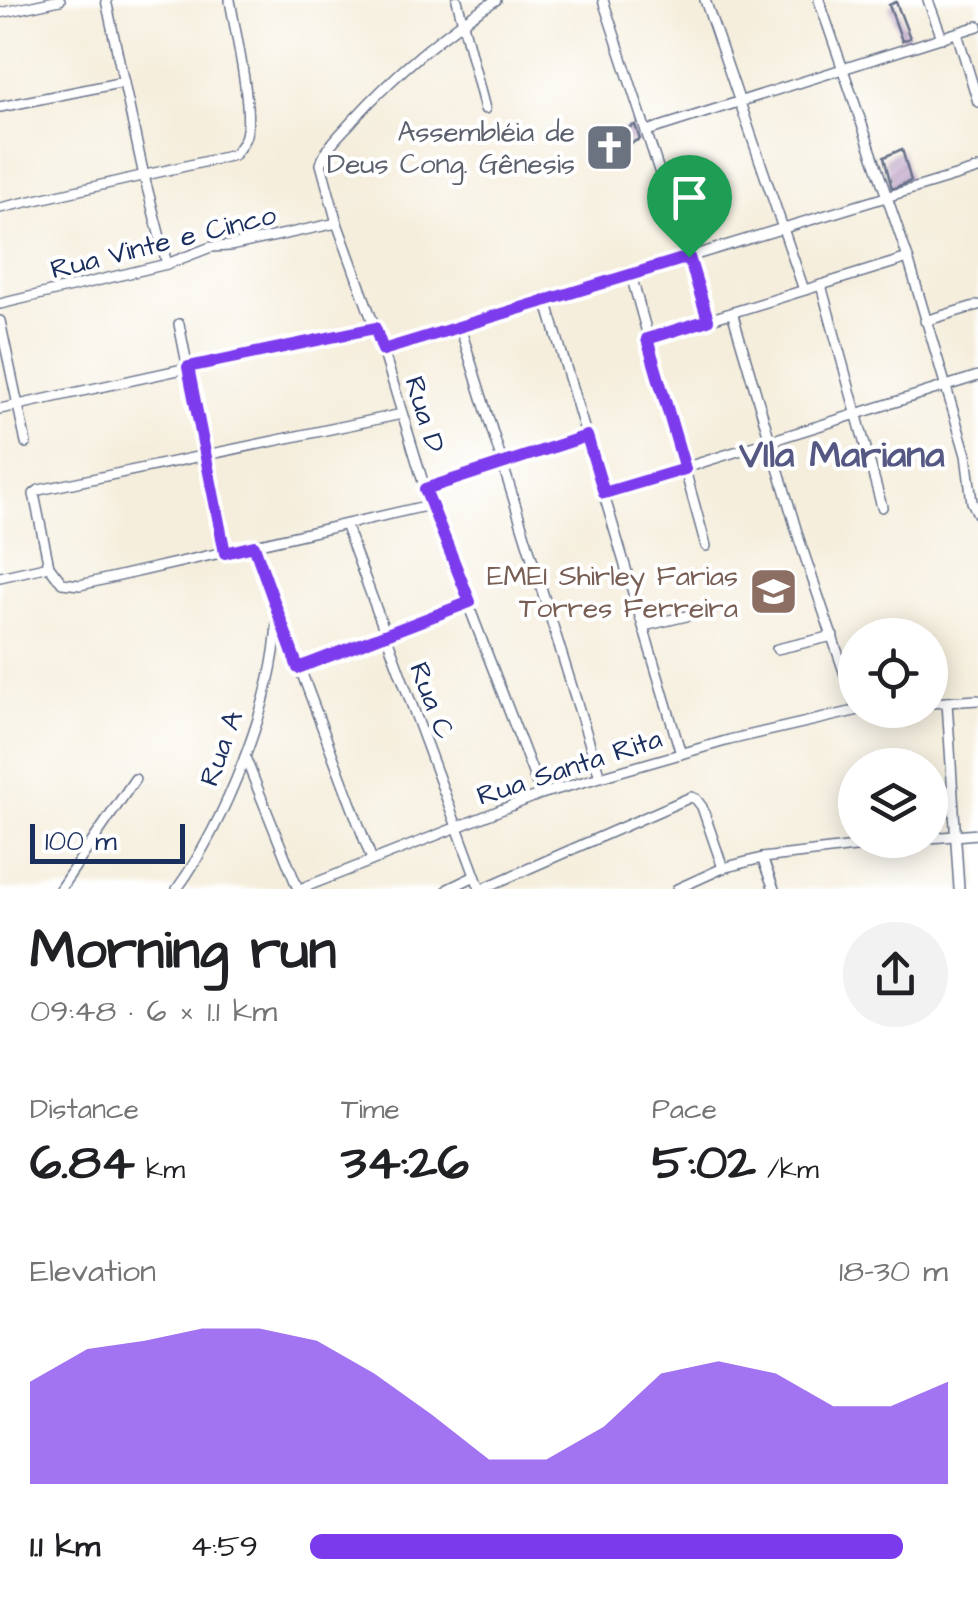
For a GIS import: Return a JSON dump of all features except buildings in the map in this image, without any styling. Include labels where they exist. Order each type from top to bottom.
[{"type":"street","points":[[0,13],[60,0]]},
{"type":"street","points":[[106,0],[167,264]]},
{"type":"street","points":[[0,208],[234,155],[248,128],[230,0]]},
{"type":"street","points":[[457,0],[485,109]]},
{"type":"street","points":[[463,20],[496,0]]},
{"type":"street","points":[[602,0],[708,320]]},
{"type":"street","points":[[706,0],[804,290]]},
{"type":"street","points":[[819,0],[908,258],[968,465],[973,508],[978,514]]},
{"type":"street","points":[[928,0],[942,38]]},
{"type":"street","name":"Rua D","points":[[463,20],[392,78],[324,156],[322,167],[430,505],[542,794]]},
{"type":"street","points":[[647,131],[978,26]]},
{"type":"street","points":[[957,33],[978,102]]},
{"type":"street","points":[[0,108],[124,82]]},
{"type":"street","points":[[383,350],[978,169]]},
{"type":"street","name":"Rua Vinte e Cinco","points":[[0,304],[167,264],[211,248],[338,223]]},
{"type":"street","points":[[647,339],[908,258]]},
{"type":"street","points":[[630,275],[706,546]]},
{"type":"street","points":[[822,285],[882,507]]},
{"type":"street","points":[[546,300],[682,754]]},
{"type":"street","points":[[925,321],[978,305]]},
{"type":"street","points":[[732,312],[838,651]]},
{"type":"street","points":[[0,321],[26,443]]},
{"type":"street","points":[[180,324],[225,553]]},
{"type":"street","points":[[460,327],[600,778]]},
{"type":"street","points":[[0,409],[375,328]]},
{"type":"street","points":[[604,493],[978,376]]},
{"type":"street","points":[[402,414],[38,490],[34,494],[49,566],[62,583],[80,585],[430,505]]},
{"type":"street","points":[[425,489],[587,436]]},
{"type":"street","name":"Rua C","points":[[346,526],[481,889]]},
{"type":"street","name":"Rua A","points":[[254,546],[372,860]]},
{"type":"street","points":[[0,577],[49,566]]},
{"type":"street","points":[[298,668],[470,602]]},
{"type":"street","points":[[644,626],[712,610]]},
{"type":"street","name":"Rua A","points":[[177,889],[198,859],[244,756],[273,663],[277,613]]},
{"type":"street","points":[[778,650],[833,636]]},
{"type":"street","points":[[948,702],[978,700]]},
{"type":"street","name":"Rua Santa Rita","points":[[299,889],[542,794],[838,714]]},
{"type":"street","points":[[948,728],[959,889]]},
{"type":"street","points":[[244,756],[299,889]]},
{"type":"street","points":[[60,889],[135,778]]},
{"type":"street","points":[[481,889],[691,797],[700,802],[723,868]]},
{"type":"street","points":[[948,837],[978,834]]},
{"type":"street","points":[[677,889],[723,868],[762,858],[838,849]]},
{"type":"street","points":[[762,858],[774,889]]},
{"type":"street","points":[[448,889],[475,876]]},
{"type":"place","name":"Assembléia de Deus Cong. Gênesis","points":[[610,147]]},
{"type":"place","name":"EMEI Shirley Farias Torres Ferreira","points":[[773,591]]},
{"type":"district","name":"VIla Mariana","points":[[842,454]]},
{"type":"route","points":[[689,257],[708,320],[647,339],[685,469],[604,493],[587,436],[425,489],[470,602],[298,668],[254,546],[225,553],[188,367],[375,328],[383,350],[689,257]]}]
